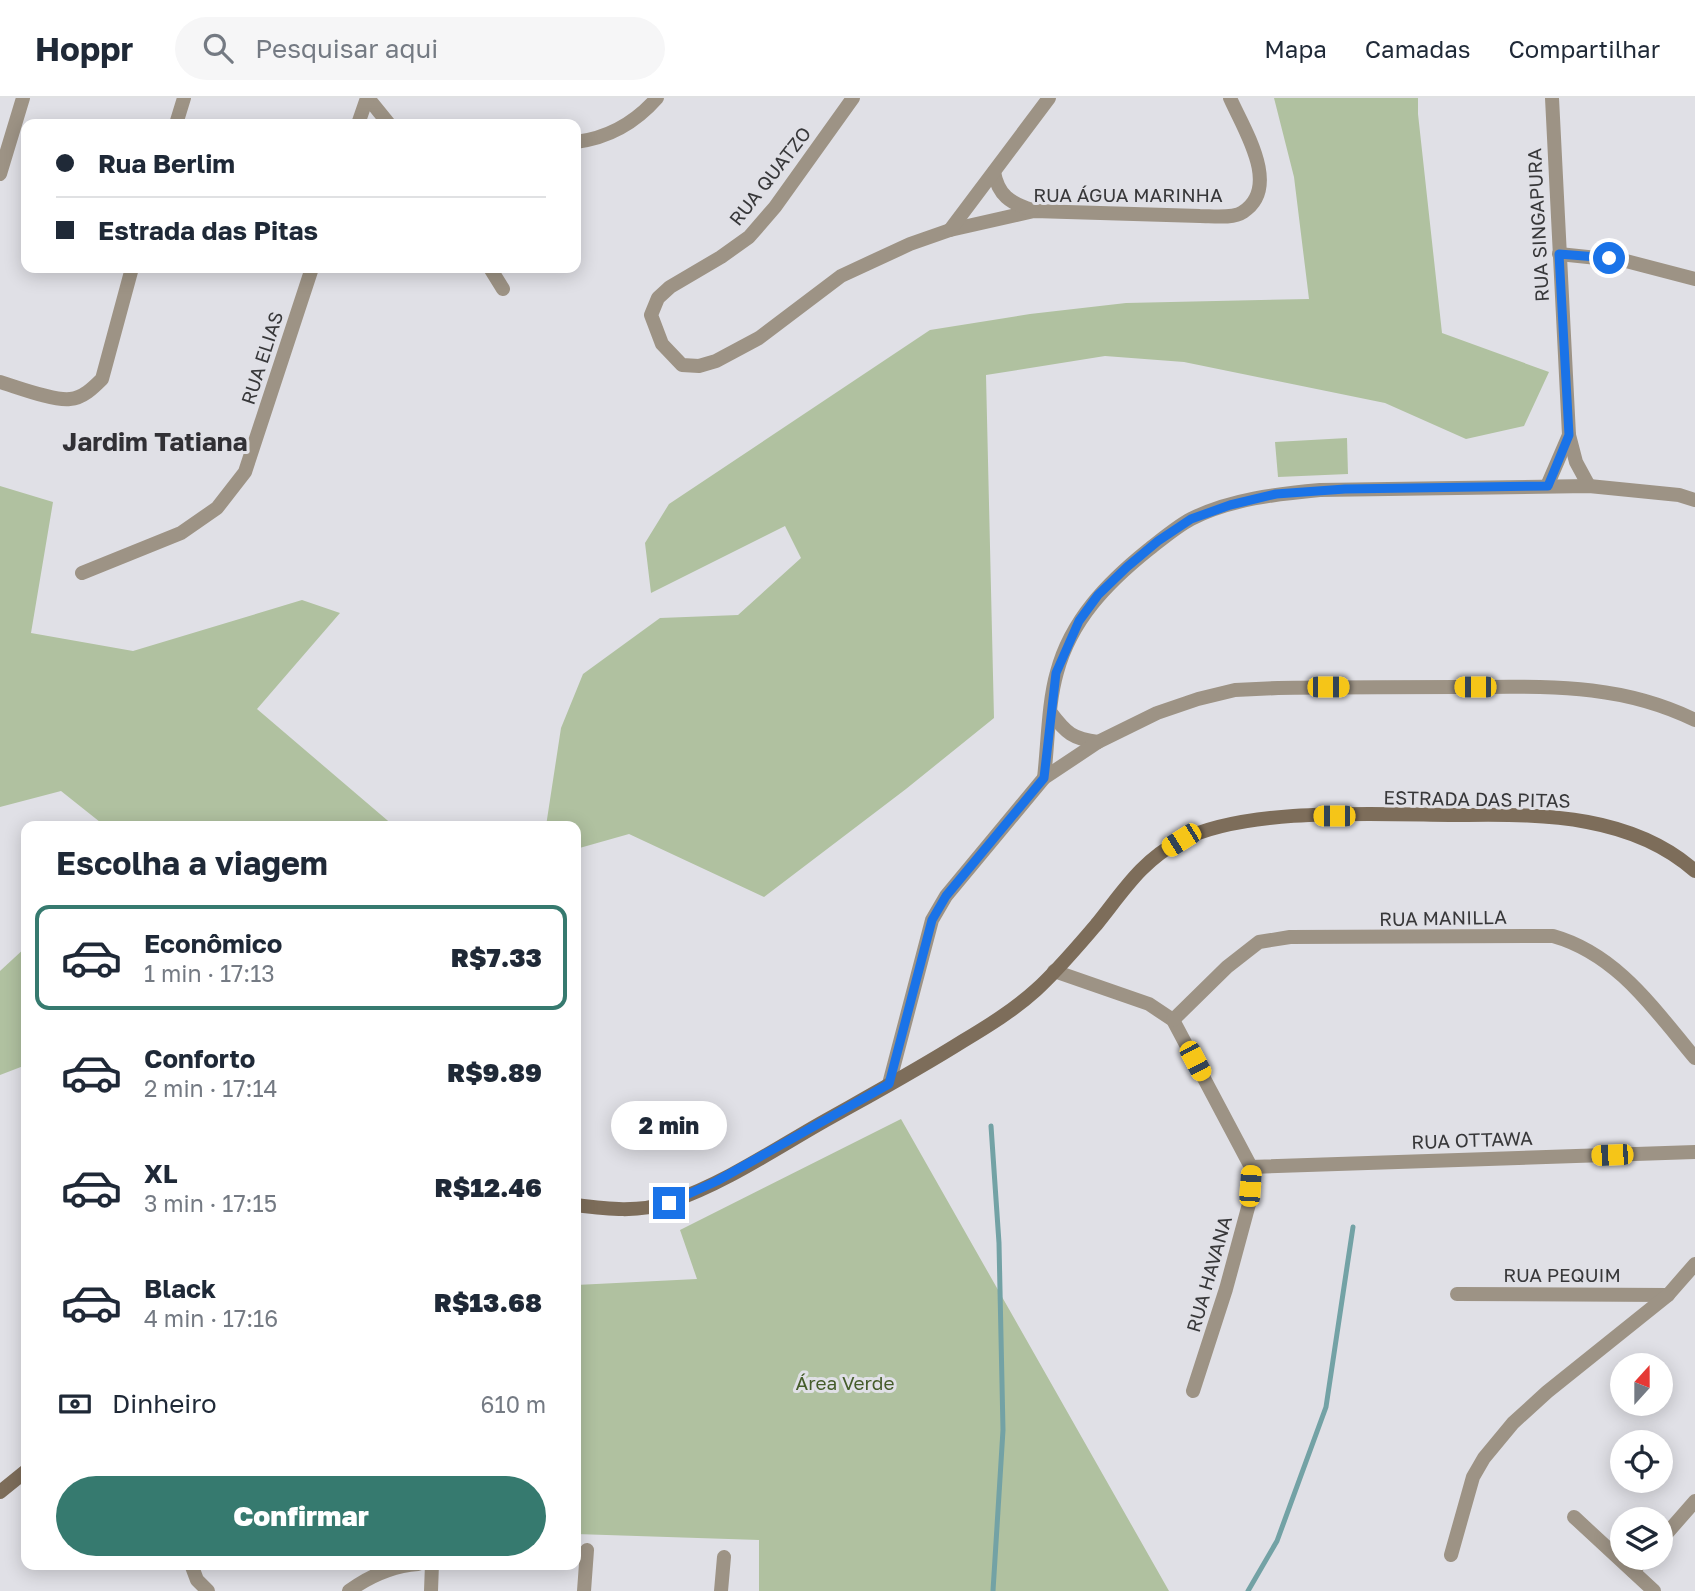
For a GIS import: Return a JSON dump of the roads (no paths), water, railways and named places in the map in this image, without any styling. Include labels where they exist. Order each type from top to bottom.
[{"type":"main road","name":"ESTRADA DAS PITAS","points":[[581,1205],[637,1209],[669,1203],[717,1181],[983,1029],[1036,990],[1096,925],[1126,885],[1150,859],[1181,840],[1211,828],[1256,820],[1309,816],[1552,816],[1588,822],[1638,836],[1658,844],[1695,871]]},
{"type":"main road","points":[[0,1492],[21,1475]]},
{"type":"street","points":[[0,174],[23,98]]},
{"type":"street","points":[[178,119],[184,98]]},
{"type":"street","points":[[360,119],[368,98]]},
{"type":"street","points":[[368,98],[385,119]]},
{"type":"street","points":[[581,141],[617,131],[645,112],[657,98]]},
{"type":"street","name":"RUA QUATZO","points":[[670,287],[722,257],[749,237],[775,207],[853,98]]},
{"type":"street","points":[[950,230],[1049,98]]},
{"type":"street","name":"RUA ÁGUA MARINHA","points":[[670,287],[657,298],[651,315],[662,344],[682,365],[699,366],[716,361],[759,338],[841,276],[910,244],[950,230],[1034,211],[1200,216],[1242,213],[1257,197],[1261,178],[1253,149],[1230,98]]},
{"type":"street","name":"RUA SINGAPURA","points":[[1552,98],[1569,435],[1576,462],[1589,486]]},
{"type":"street","points":[[994,172],[996,182],[1006,199],[1034,211]]},
{"type":"street","points":[[1559,254],[1626,261],[1695,279]]},
{"type":"street","points":[[0,382],[44,395],[70,399],[90,391],[102,379],[131,273]]},
{"type":"street","name":"RUA ELIAS","points":[[82,573],[181,533],[216,508],[245,472],[310,273]]},
{"type":"street","points":[[493,273],[503,289]]},
{"type":"street","name":"RUA SINGAPURA","points":[[1548,486],[1569,435]]},
{"type":"street","points":[[1044,778],[1056,673],[1079,621],[1098,595],[1127,567],[1191,519],[1230,505],[1276,494],[1309,491],[1589,486],[1679,495],[1695,500]]},
{"type":"street","points":[[889,1084],[932,920],[946,896],[1044,778],[1098,742],[1157,713],[1235,690],[1548,687],[1599,690],[1644,699],[1695,720]]},
{"type":"street","points":[[1051,713],[1063,729],[1078,740],[1098,742]]},
{"type":"street","name":"RUA MANILLA","points":[[1173,1020],[1227,967],[1259,943],[1290,937],[1553,936],[1576,942],[1602,957],[1644,997],[1695,1058]]},
{"type":"street","points":[[1054,971],[1149,1004],[1173,1020],[1251,1167]]},
{"type":"street","name":"RUA OTTAWA","points":[[1251,1167],[1695,1152]]},
{"type":"street","name":"RUA HAVANA","points":[[1193,1391],[1226,1289],[1245,1216],[1251,1167]]},
{"type":"street","points":[[1451,1555],[1473,1477],[1484,1458],[1513,1423],[1547,1392],[1668,1295],[1695,1264]]},
{"type":"street","name":"RUA PEQUIM","points":[[1457,1294],[1668,1295]]},
{"type":"street","points":[[1673,1526],[1695,1501]]},
{"type":"street","points":[[1574,1517],[1654,1591]]},
{"type":"street","points":[[584,1591],[587,1550]]},
{"type":"street","points":[[721,1591],[724,1557]]},
{"type":"street","points":[[193,1570],[197,1580],[208,1591]]},
{"type":"street","points":[[349,1591],[376,1574],[388,1570]]},
{"type":"street","points":[[431,1591],[432,1570]]},
{"type":"waterway","points":[[991,1126],[999,1243],[1003,1430],[993,1591]]},
{"type":"waterway","points":[[1248,1591],[1277,1541],[1326,1407],[1353,1227]]},
{"type":"district","name":"Jardim Tatiana","points":[[155,442]]},
{"type":"park label","name":"Área Verde","points":[[845,1383]]}]
